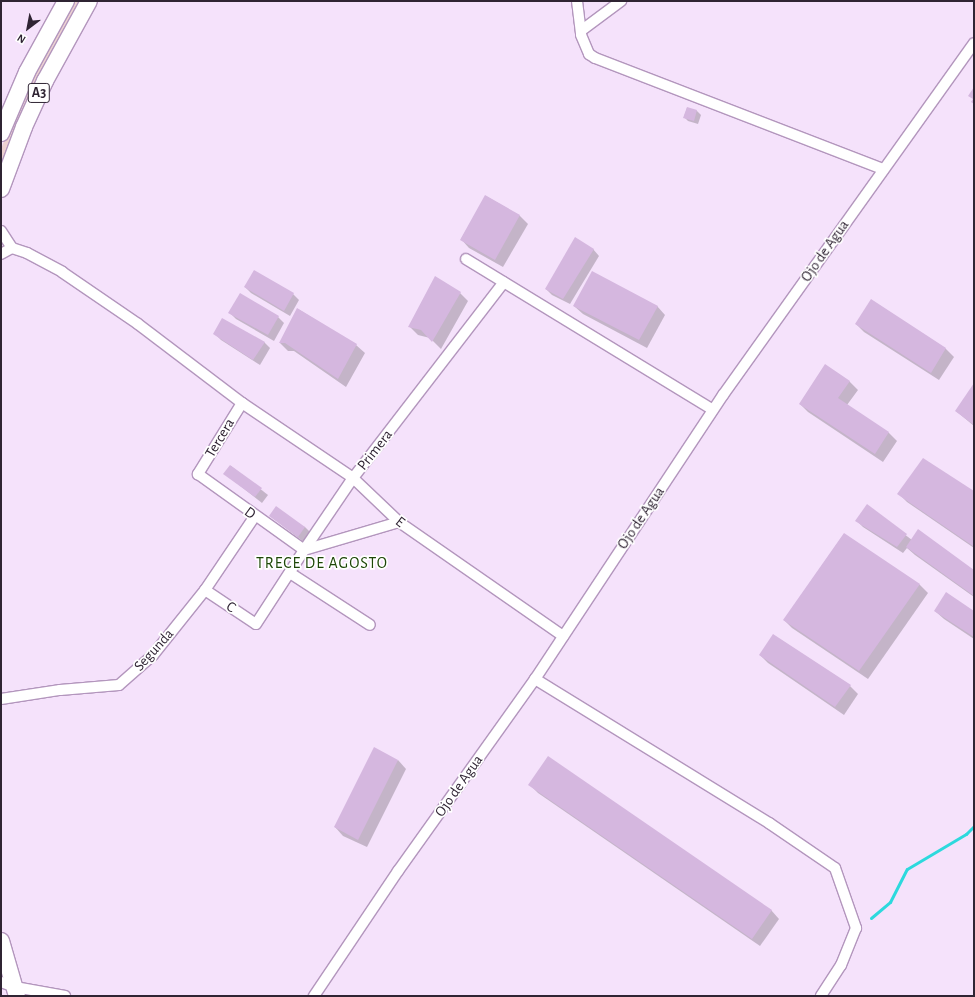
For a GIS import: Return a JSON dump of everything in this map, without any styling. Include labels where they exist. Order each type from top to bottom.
[{"type":"highway","name":"A3","points":[[1,133],[27,72],[66,1]]},
{"type":"highway","name":"A3","points":[[1,189],[24,127],[45,81],[89,1]]},
{"type":"highway","points":[[1,941],[11,988]]},
{"type":"street","points":[[577,1],[582,30],[581,35],[585,46],[595,58],[883,169]]},
{"type":"street","points":[[582,30],[621,1]]},
{"type":"street","name":"Ojo de Agua","points":[[314,996],[398,871],[535,679],[713,410],[974,43]]},
{"type":"street","points":[[1,231],[12,248],[1,254]]},
{"type":"street","name":"E","points":[[12,248],[27,253],[62,272],[138,324],[242,403],[353,478],[399,522],[563,636]]},
{"type":"street","points":[[466,259],[713,410]]},
{"type":"street","name":"Primera","points":[[256,624],[353,478],[504,282]]},
{"type":"street","name":"Tercera","points":[[198,474],[242,403]]},
{"type":"street","name":"D","points":[[198,474],[304,550]]},
{"type":"street","name":"Segunda","points":[[1,699],[60,690],[119,685],[153,655],[205,590],[255,516]]},
{"type":"street","points":[[304,550],[399,522]]},
{"type":"street","points":[[290,573],[370,625]]},
{"type":"street","name":"C","points":[[205,590],[256,624]]},
{"type":"street","points":[[535,679],[769,823],[835,868],[856,928],[841,965],[821,996]]},
{"type":"street","points":[[11,988],[65,996]]},
{"type":"shaded area","points":[[74,1],[81,1],[1,168],[1,149],[4,141],[35,74]]},
{"type":"building","points":[[974,87],[974,104],[971,102],[973,99],[968,96]]},
{"type":"building","points":[[687,107],[697,110],[694,121],[683,118]]},
{"type":"building","points":[[485,195],[520,215],[495,260],[460,240]]},
{"type":"building","points":[[575,237],[594,249],[563,299],[545,289]]},
{"type":"building","points":[[254,270],[294,293],[284,311],[244,287]]},
{"type":"building","points":[[592,271],[658,306],[639,340],[573,306]]},
{"type":"building","points":[[435,276],[461,292],[432,342],[421,330],[408,327]]},
{"type":"building","points":[[240,293],[279,316],[268,335],[228,313]]},
{"type":"building","points":[[871,299],[946,348],[931,373],[855,324]]},
{"type":"building","points":[[297,308],[357,344],[338,379],[285,343],[279,343]]},
{"type":"building","points":[[222,318],[265,342],[253,360],[213,334]]},
{"type":"building","points":[[825,364],[850,381],[838,398],[889,432],[875,454],[799,404]]},
{"type":"building","points":[[974,383],[974,425],[955,411]]},
{"type":"building","points":[[923,458],[974,491],[973,546],[897,494]]},
{"type":"building","points":[[230,465],[262,488],[255,497],[223,474]]},
{"type":"building","points":[[867,504],[907,534],[897,547],[855,521]]},
{"type":"building","points":[[276,506],[305,527],[298,537],[269,516]]},
{"type":"building","points":[[918,529],[974,570],[974,596],[906,547]]},
{"type":"building","points":[[844,533],[920,584],[859,671],[783,620]]},
{"type":"building","points":[[946,592],[974,611],[974,637],[934,611]]},
{"type":"building","points":[[773,634],[851,685],[835,707],[759,655]]},
{"type":"building","points":[[374,747],[398,760],[358,840],[334,827]]},
{"type":"building","points":[[548,756],[772,910],[752,939],[528,785]]},
{"type":"waterway","points":[[871,918],[890,902],[907,869],[966,834],[974,826]]},
{"type":"district","name":"TRECE DE AGOSTO","points":[[322,563]]}]
